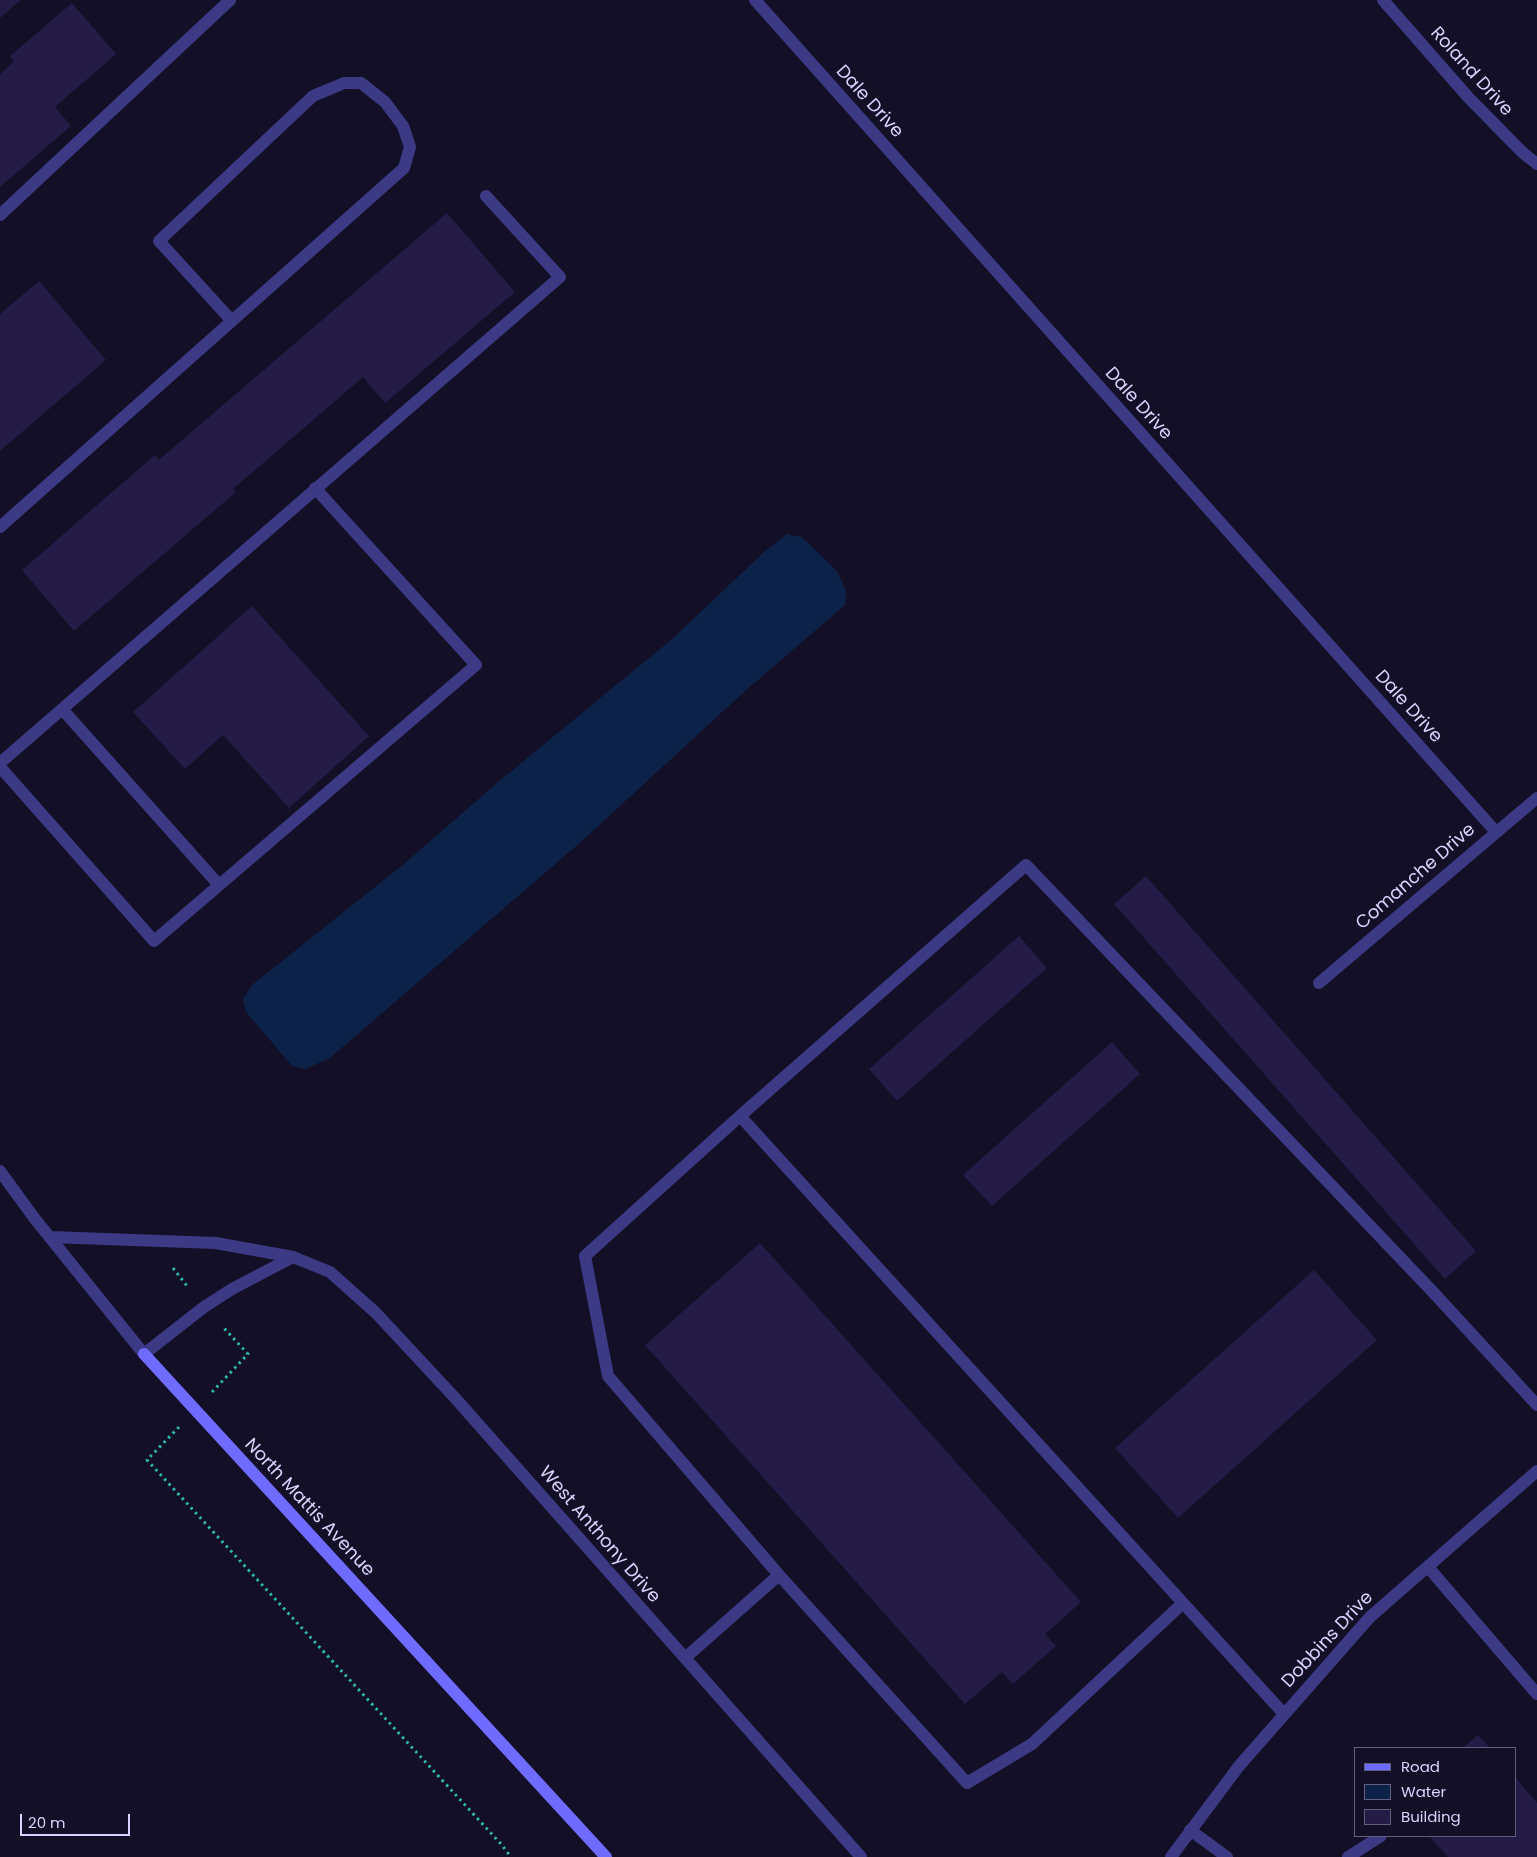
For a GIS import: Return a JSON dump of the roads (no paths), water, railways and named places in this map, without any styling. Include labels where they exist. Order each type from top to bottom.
[{"type":"main road","name":"North Mattis Avenue","points":[[144,1354],[606,1857]]},
{"type":"street","points":[[0,215],[230,0]]},
{"type":"street","name":"Dale Drive","points":[[755,0],[1496,832]]},
{"type":"street","name":"Roland Drive","points":[[1383,0],[1468,97],[1522,152],[1537,164]]},
{"type":"street","points":[[0,528],[404,168],[410,147],[403,126],[385,102],[361,84],[344,84],[313,96],[159,241],[232,321]]},
{"type":"street","points":[[0,763],[560,277],[486,196]]},
{"type":"street","points":[[0,767],[154,941],[476,665],[315,488]]},
{"type":"street","points":[[62,709],[219,885]]},
{"type":"street","name":"Comanche Drive","points":[[1319,983],[1537,798]]},
{"type":"street","points":[[1183,1603],[1032,1744],[968,1783],[779,1575],[608,1376],[585,1256],[740,1116],[1026,865],[1432,1291],[1537,1405]]},
{"type":"street","points":[[740,1116],[1284,1714]]},
{"type":"street","name":"North Mattis Avenue","points":[[0,1171],[50,1237],[144,1354]]},
{"type":"street","name":"West Anthony Drive","points":[[50,1237],[216,1242],[293,1257],[330,1272],[376,1312],[456,1399],[861,1857]]},
{"type":"street","points":[[144,1354],[204,1307],[232,1289],[293,1257]]},
{"type":"street","name":"Dobbins Drive","points":[[1171,1857],[1239,1766],[1370,1617],[1537,1471]]},
{"type":"street","points":[[1428,1567],[1537,1694]]},
{"type":"street","points":[[684,1658],[779,1575]]},
{"type":"street","points":[[1190,1830],[1227,1857]]},
{"type":"street","points":[[1348,1857],[1379,1837]]},
{"type":"water","points":[[787,534],[802,537],[837,571],[846,591],[845,605],[744,692],[582,841],[330,1058],[305,1069],[292,1066],[246,1012],[243,999],[253,984],[405,863],[498,782],[672,639],[764,552]]}]
